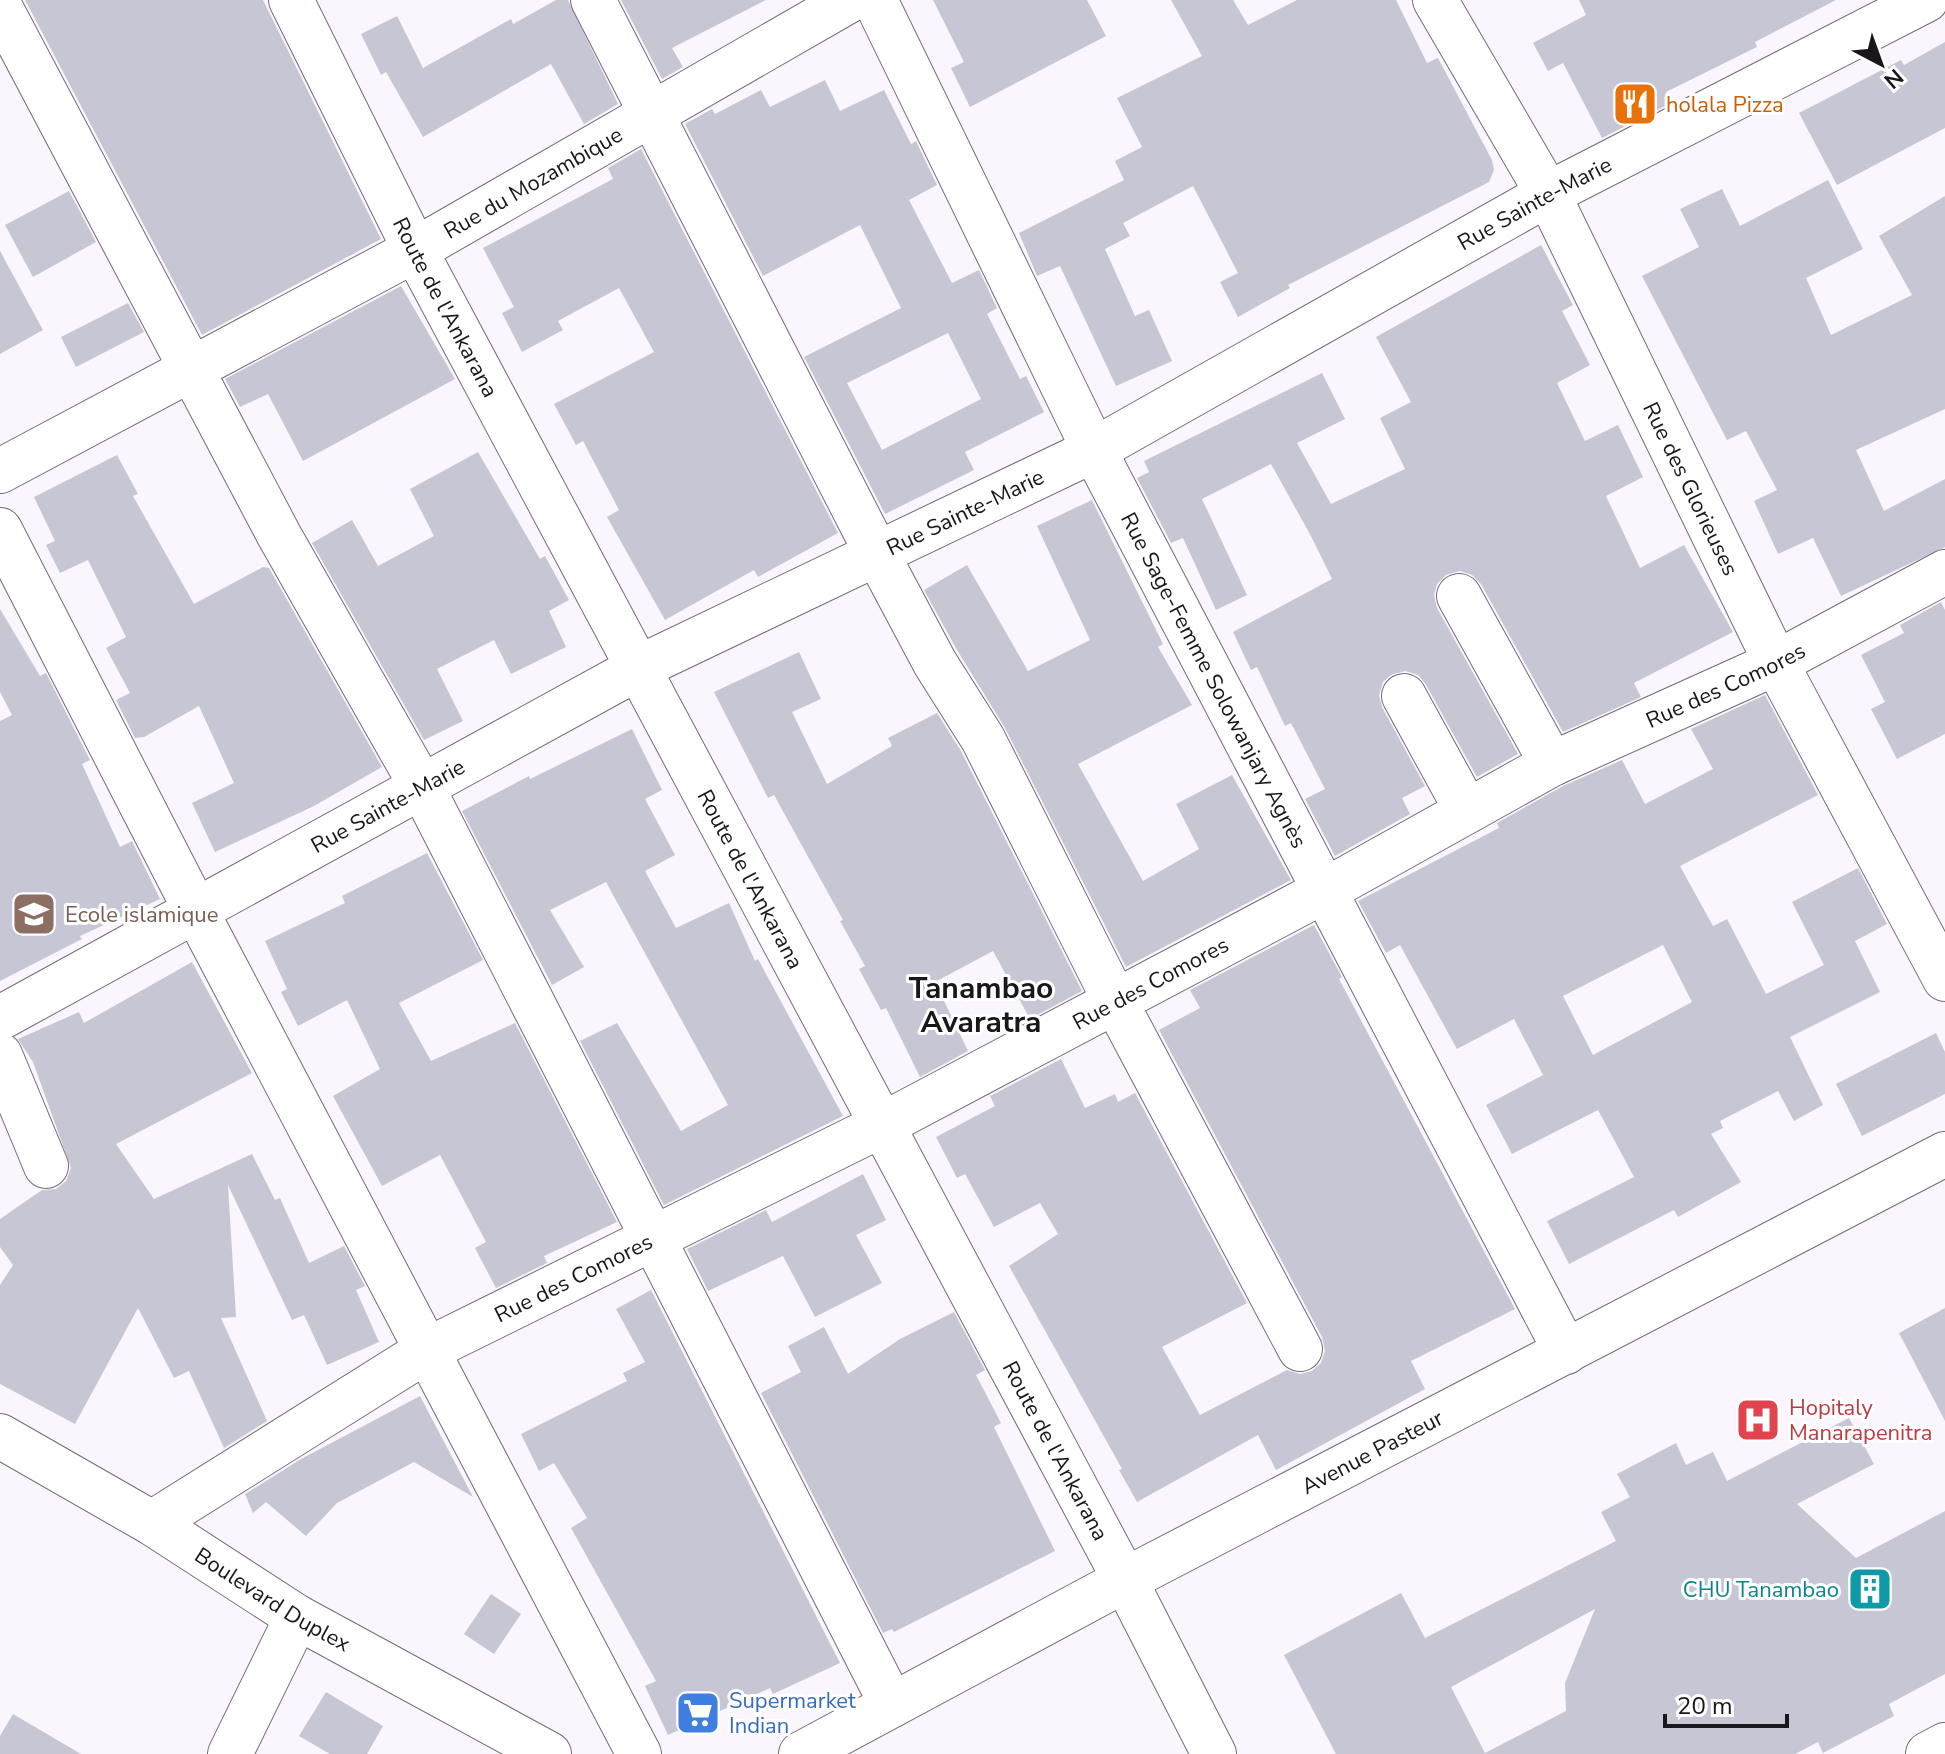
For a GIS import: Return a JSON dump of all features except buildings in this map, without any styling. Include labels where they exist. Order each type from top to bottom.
[{"type":"street","name":"Route de l'Ankarana","points":[[291,0],[415,250],[640,667],[880,1126],[1125,1580],[1214,1754]]},
{"type":"street","points":[[593,0],[877,554],[935,663],[983,739],[1116,1003],[1300,1349]]},
{"type":"street","name":"Rue du Mozambique","points":[[0,471],[415,250],[652,111],[850,0]]},
{"type":"street","name":"Rue Sage-Femme Solowanjary Agnès","points":[[875,0],[1094,450],[1566,1352]]},
{"type":"street","name":"Rue des Glorieuses","points":[[1435,0],[1548,194],[1776,663],[1945,979]]},
{"type":"street","name":"Rue Sainte-Marie","points":[[0,1018],[640,667],[1094,450],[1548,194],[1926,0]]},
{"type":"street","points":[[0,7],[194,368],[279,535],[422,787],[892,1705]]},
{"type":"street","points":[[0,530],[196,911],[429,1349],[639,1754]]},
{"type":"street","name":"Rue des Comores","points":[[152,1523],[429,1349],[880,1126],[1324,891],[1552,764],[1776,663],[1945,572]]},
{"type":"street","points":[[1459,596],[1552,764]]},
{"type":"street","points":[[1404,696],[1467,811]]},
{"type":"street","points":[[0,1055],[46,1166]]},
{"type":"street","name":"Avenue Pasteur","points":[[801,1754],[1125,1580],[1945,1154]]},
{"type":"street","name":"Boulevard Duplex","points":[[0,1436],[152,1523],[297,1617],[549,1754]]},
{"type":"street","points":[[230,1754],[297,1617]]},
{"type":"street","points":[[1928,1754],[1945,1745]]},
{"type":"place","name":"holala Pizza","points":[[1635,104]]},
{"type":"place","name":"Ecole islamique","points":[[34,914]]},
{"type":"place","name":"Hopitaly Manarapenitra","points":[[1758,1420]]},
{"type":"place","name":"CHU Tanambao","points":[[1870,1589]]},
{"type":"place","name":"Supermarket Indian","points":[[698,1713]]},
{"type":"district","name":"Tanambao Avaratra","points":[[981,1005]]}]
